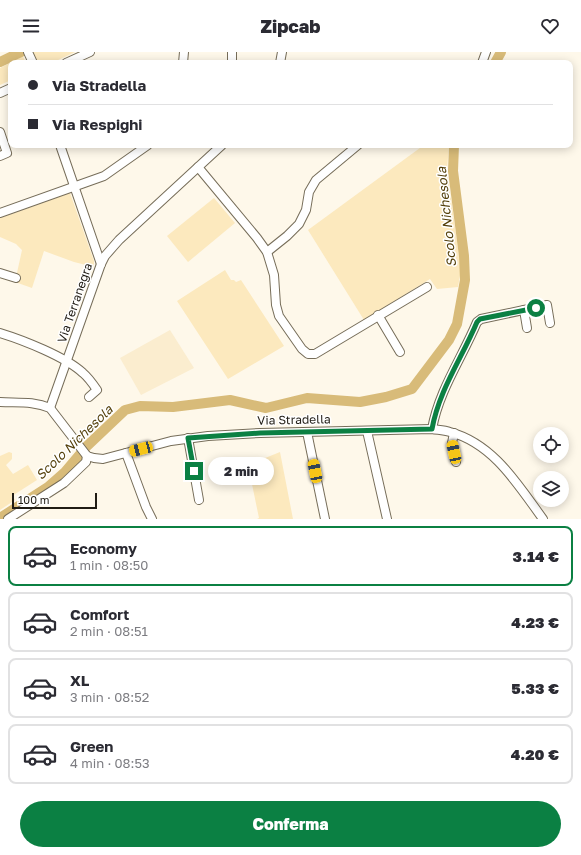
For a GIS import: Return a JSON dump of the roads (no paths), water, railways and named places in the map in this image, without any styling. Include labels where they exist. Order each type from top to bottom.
[{"type":"street","points":[[73,60],[90,52]]},
{"type":"street","points":[[0,132],[7,153],[0,156]]},
{"type":"street","points":[[61,148],[101,264]]},
{"type":"street","points":[[0,212],[104,176],[144,148]]},
{"type":"street","name":"Via Terranegra","points":[[50,408],[105,256],[119,240],[219,148]]},
{"type":"street","points":[[268,252],[299,224],[306,210],[309,192],[316,180],[354,148]]},
{"type":"street","points":[[198,167],[268,252],[274,275],[276,305],[279,316],[305,353],[315,354],[427,287]]},
{"type":"street","points":[[0,273],[16,278]]},
{"type":"street","points":[[432,429],[436,410],[442,394],[477,322],[480,319],[547,305],[550,323]]},
{"type":"street","points":[[524,310],[527,328]]},
{"type":"street","points":[[378,315],[400,352]]},
{"type":"street","points":[[0,333],[19,339],[67,361],[82,372],[97,390],[89,397]]},
{"type":"street","points":[[0,402],[34,403],[50,408],[84,453],[86,462],[64,483],[8,519]]},
{"type":"street","name":"Via Stradella","points":[[84,453],[94,458],[103,459],[188,438],[260,433],[432,429],[454,433],[465,437],[495,457],[509,473],[543,519]]},
{"type":"street","points":[[367,431],[387,519]]},
{"type":"street","points":[[307,432],[325,519]]},
{"type":"street","points":[[454,433],[452,443],[456,462]]},
{"type":"street","points":[[188,438],[199,500]]},
{"type":"street","points":[[126,453],[152,519]]},
{"type":"waterway","points":[[0,62],[21,52]]},
{"type":"waterway","name":"Scolo Nichesola","points":[[497,60],[501,52]]},
{"type":"waterway","name":"Scolo Nichesola","points":[[0,518],[48,487],[65,472],[87,446],[125,410],[140,406],[173,407],[230,400],[266,408],[307,398],[360,402],[386,397],[412,389],[449,340],[457,324],[465,280],[464,256],[453,171],[454,148]]}]
